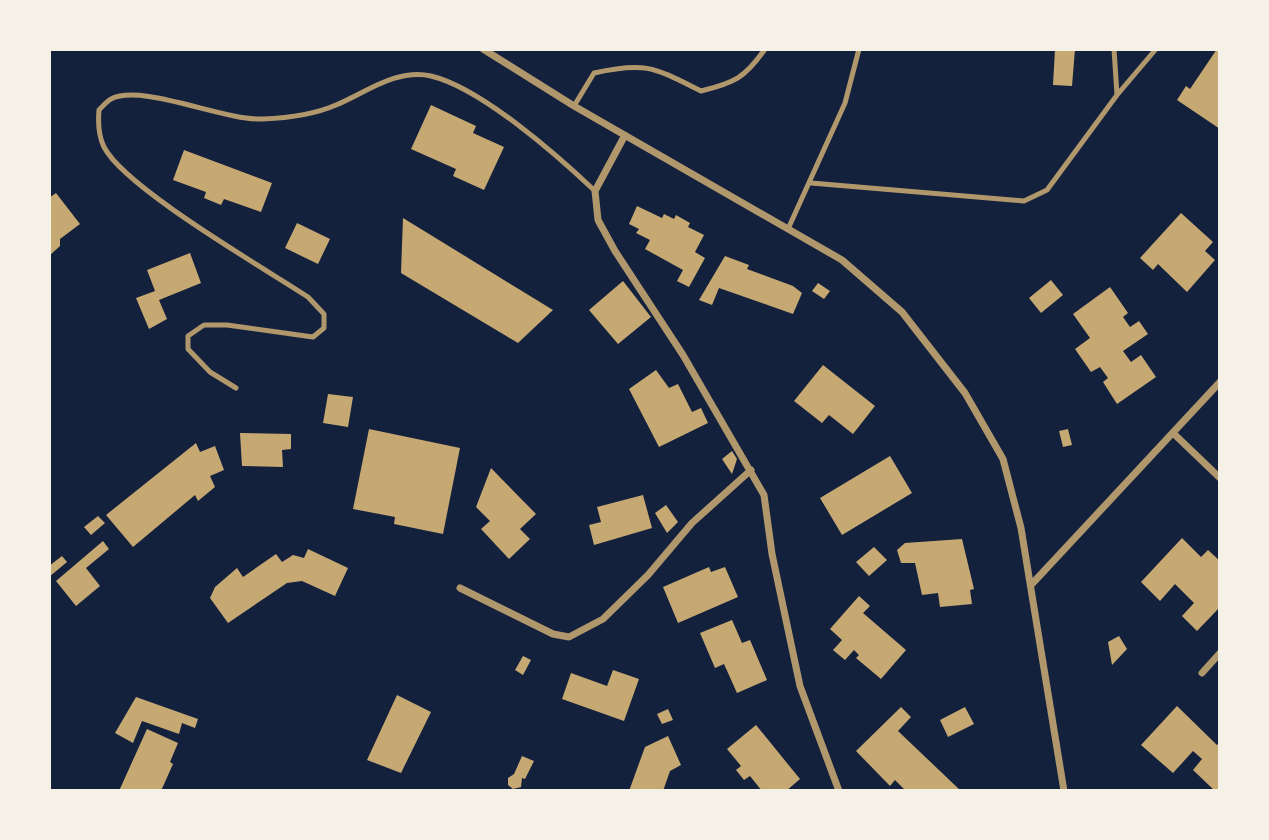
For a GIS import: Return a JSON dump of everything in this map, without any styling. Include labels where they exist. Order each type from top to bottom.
[{"type":"street","points":[[483,49],[574,106],[842,260],[902,312],[965,393],[1003,459],[1021,528],[1064,791]]},
{"type":"street","points":[[625,135],[595,191],[598,220],[615,251],[683,355],[764,495],[772,554],[800,686],[839,791]]},
{"type":"street","points":[[1031,585],[1220,382]]},
{"type":"street","points":[[1173,433],[1220,478]]},
{"type":"street","points":[[460,588],[553,635],[569,636],[603,619],[648,575],[692,523],[751,470]]},
{"type":"street","points":[[1202,673],[1220,653]]},
{"type":"lane","points":[[574,106],[594,73],[624,66],[652,67],[701,91],[732,83],[752,68],[765,49]]},
{"type":"lane","points":[[788,229],[845,103],[859,49]]},
{"type":"lane","points":[[1114,49],[1117,95]]},
{"type":"lane","points":[[811,183],[1024,201],[1047,190],[1117,95],[1156,49]]},
{"type":"lane","points":[[236,388],[210,372],[188,349],[188,336],[204,325],[227,325],[313,337],[324,328],[324,314],[308,297],[127,175],[104,146],[98,124],[99,110],[113,98],[148,97],[209,112],[259,119],[299,116],[335,106],[398,77],[427,75],[454,82],[552,149],[595,191]]},
{"type":"building","points":[[1055,49],[1075,49],[1072,86],[1053,85]]},
{"type":"building","points":[[1217,49],[1220,49],[1220,129],[1177,100],[1186,86],[1190,89]]},
{"type":"building","points":[[431,105],[476,126],[473,133],[504,147],[484,190],[453,176],[456,169],[411,149]]},
{"type":"building","points":[[184,150],[272,183],[261,212],[224,199],[221,205],[204,198],[206,192],[173,180]]},
{"type":"building","points":[[56,193],[80,224],[60,239],[60,246],[49,256],[49,198]]},
{"type":"building","points":[[637,206],[662,218],[664,214],[674,219],[676,215],[690,223],[688,227],[704,235],[695,252],[705,258],[689,287],[677,281],[683,270],[645,249],[650,240],[636,233],[639,229],[629,224]]},
{"type":"building","points":[[1181,213],[1213,242],[1205,251],[1215,260],[1187,292],[1158,264],[1153,270],[1140,258]]},
{"type":"building","points":[[403,218],[553,310],[518,343],[401,273]]},
{"type":"building","points":[[297,223],[330,239],[318,264],[285,248]]},
{"type":"building","points":[[190,253],[201,283],[159,300],[167,319],[149,329],[136,298],[155,291],[147,270]]},
{"type":"building","points":[[725,256],[749,265],[747,269],[793,286],[802,293],[793,314],[719,288],[712,305],[699,300]]},
{"type":"building","points":[[1051,280],[1063,295],[1041,313],[1029,298]]},
{"type":"building","points":[[623,281],[651,317],[618,344],[589,310]]},
{"type":"building","points":[[818,283],[830,291],[824,299],[812,291]]},
{"type":"building","points":[[1110,287],[1128,313],[1123,317],[1130,327],[1139,321],[1148,334],[1123,351],[1131,362],[1141,355],[1156,377],[1117,404],[1103,382],[1108,378],[1100,367],[1091,372],[1075,349],[1090,338],[1073,314]]},
{"type":"building","points":[[823,365],[875,406],[853,434],[829,415],[822,423],[794,401]]},
{"type":"building","points":[[656,370],[669,388],[678,384],[692,412],[701,408],[708,423],[659,447],[629,389]]},
{"type":"building","points":[[328,394],[353,397],[348,427],[323,423]]},
{"type":"building","points":[[369,429],[460,448],[443,534],[394,524],[395,517],[353,509]]},
{"type":"building","points":[[1068,429],[1072,445],[1063,447],[1059,431]]},
{"type":"building","points":[[240,433],[291,434],[291,449],[282,450],[283,467],[242,466]]},
{"type":"building","points":[[196,443],[200,452],[215,446],[224,470],[210,476],[215,487],[198,501],[195,495],[133,547],[106,515]]},
{"type":"building","points":[[732,451],[737,459],[732,474],[722,459]]},
{"type":"building","points":[[890,456],[912,493],[842,535],[820,498]]},
{"type":"building","points":[[491,468],[536,514],[520,529],[530,539],[509,559],[481,529],[490,521],[476,507]]},
{"type":"building","points":[[643,495],[652,528],[594,545],[589,525],[601,522],[597,507]]},
{"type":"building","points":[[666,505],[678,522],[667,533],[655,513]]},
{"type":"building","points":[[98,516],[105,523],[91,535],[84,527]]},
{"type":"building","points":[[1182,538],[1201,557],[1208,550],[1220,561],[1220,607],[1197,631],[1182,616],[1194,603],[1175,584],[1160,601],[1141,582]]},
{"type":"building","points":[[962,539],[974,589],[970,590],[972,604],[940,607],[938,593],[922,595],[915,563],[901,563],[897,550],[905,543]]},
{"type":"building","points":[[103,541],[109,549],[86,568],[100,586],[76,606],[56,581]]},
{"type":"building","points":[[874,547],[887,560],[869,576],[856,562]]},
{"type":"building","points":[[308,549],[348,568],[335,596],[302,581],[287,583],[228,623],[210,598],[215,587],[237,568],[243,577],[276,554],[282,562],[293,555],[304,558]]},
{"type":"building","points":[[62,556],[67,562],[49,577],[49,566]]},
{"type":"building","points":[[709,567],[711,572],[725,567],[738,597],[678,623],[663,587]]},
{"type":"building","points":[[859,596],[870,606],[863,613],[906,650],[881,679],[856,658],[859,655],[854,650],[845,660],[833,650],[842,640],[830,629]]},
{"type":"building","points":[[732,620],[742,643],[750,640],[767,680],[737,693],[724,664],[715,668],[700,633]]},
{"type":"building","points":[[1119,636],[1127,649],[1112,665],[1108,642]]},
{"type":"building","points":[[523,656],[531,660],[523,675],[515,670]]},
{"type":"building","points":[[613,670],[639,679],[624,721],[562,699],[571,673],[607,686]]},
{"type":"building","points":[[397,695],[431,712],[401,773],[367,760]]},
{"type":"building","points":[[136,697],[198,719],[195,728],[182,723],[179,734],[142,721],[133,743],[115,733]]},
{"type":"building","points":[[1177,706],[1217,745],[1220,742],[1220,791],[1215,791],[1193,770],[1202,759],[1193,751],[1173,773],[1141,745]]},
{"type":"building","points":[[901,707],[911,717],[898,731],[961,791],[906,791],[895,780],[890,786],[856,751]]},
{"type":"building","points":[[965,707],[974,724],[948,737],[940,720]]},
{"type":"building","points":[[668,709],[673,720],[662,724],[657,714]]},
{"type":"building","points":[[756,725],[800,779],[786,791],[762,791],[750,776],[744,780],[736,770],[741,766],[727,749]]},
{"type":"building","points":[[147,729],[178,743],[170,762],[173,764],[161,791],[119,791]]},
{"type":"building","points":[[668,736],[681,765],[670,771],[663,791],[629,791],[645,747]]},
{"type":"building","points":[[522,756],[534,761],[525,779],[522,778],[521,787],[513,789],[508,785],[508,778],[514,774]]}]
